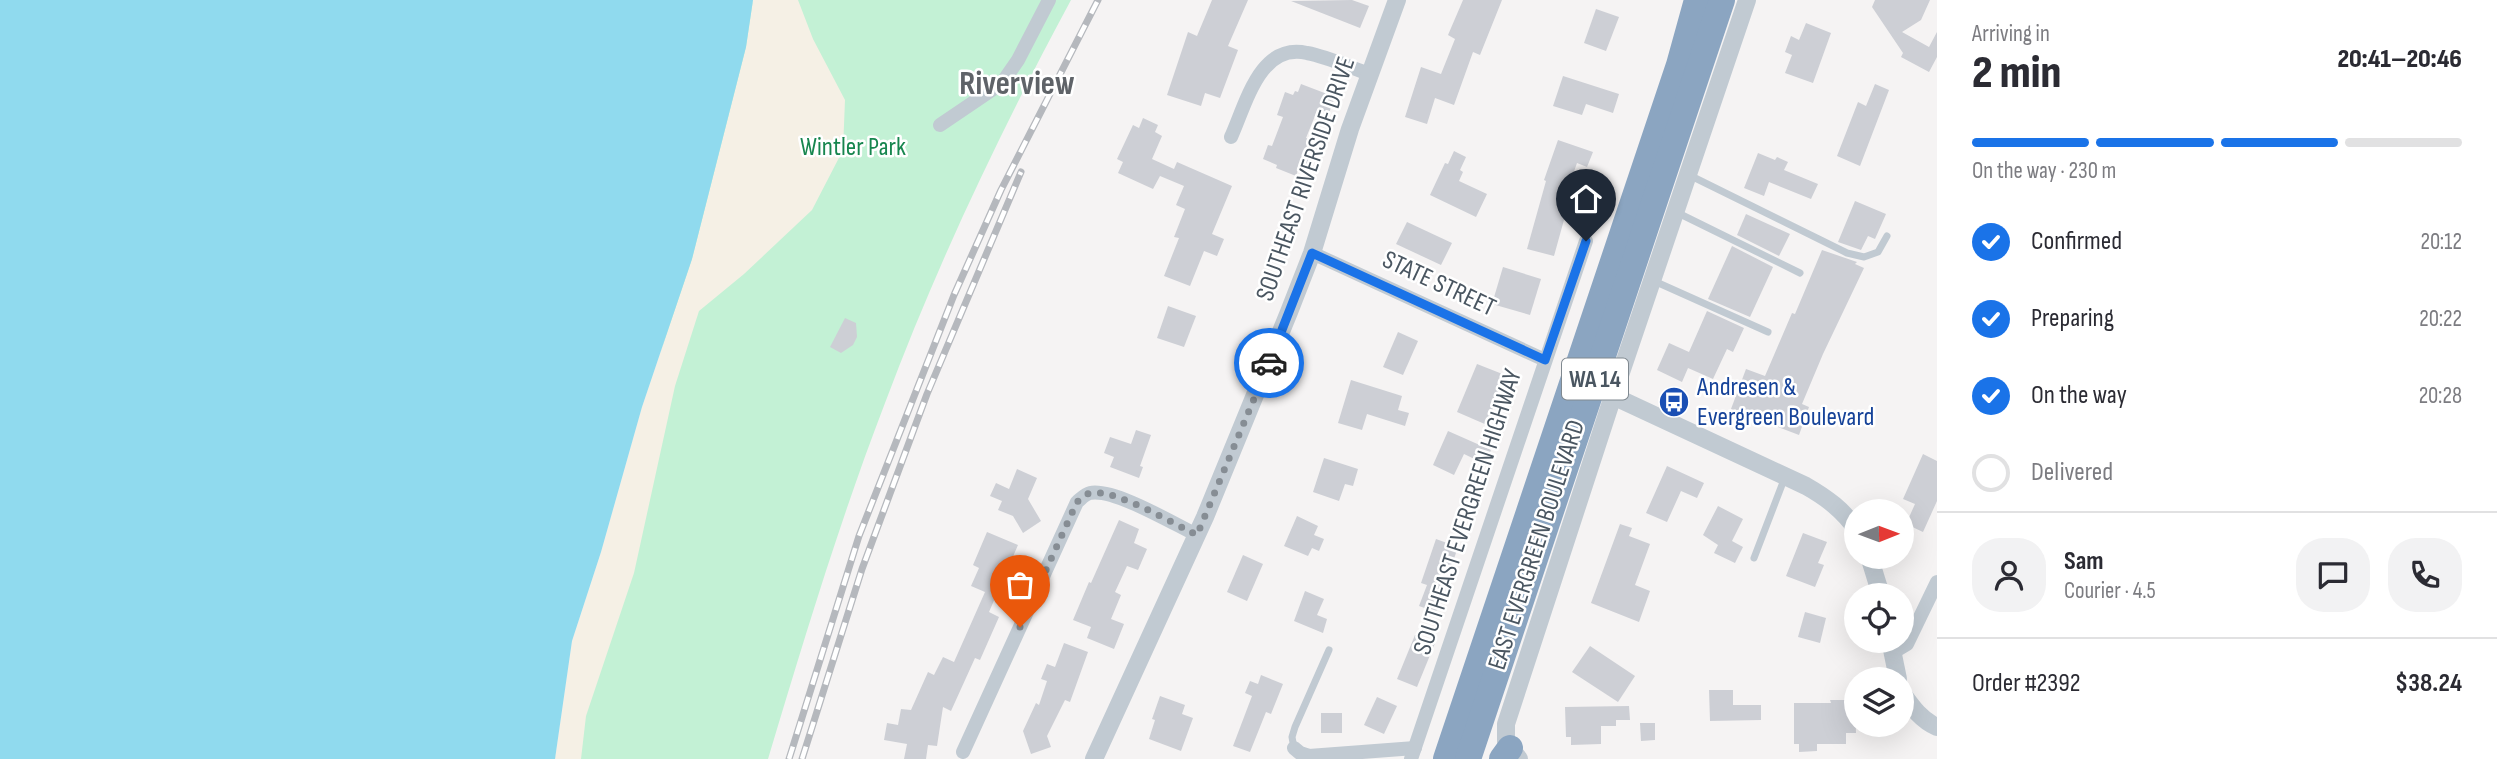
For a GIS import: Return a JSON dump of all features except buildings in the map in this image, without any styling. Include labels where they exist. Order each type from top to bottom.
[{"type":"highway","name":"WA 14","points":[[1446,759],[1679,65],[1698,0]]},
{"type":"highway","name":"WA 14","points":[[1468,759],[1723,0]]},
{"type":"street","points":[[940,125],[1002,83],[1018,60],[1049,0]]},
{"type":"street","name":"SOUTHEAST RIVERSIDE DRIVE","points":[[1094,759],[1197,535],[1258,389],[1312,253],[1369,74],[1397,0]]},
{"type":"street","name":"EAST EVERGREEN BOULEVARD","points":[[1510,755],[1505,734],[1506,724],[1613,396],[1748,0]]},
{"type":"street","points":[[1231,136],[1262,71],[1267,64],[1281,55],[1306,52],[1369,74]]},
{"type":"street","name":"SOUTHEAST EVERGREEN HIGHWAY","points":[[1413,753],[1586,241]]},
{"type":"street","name":"STATE STREET","points":[[1312,253],[1545,360]]},
{"type":"street","points":[[1613,396],[1785,476],[1829,500],[1844,513]]},
{"type":"street","points":[[963,752],[1077,502],[1088,493],[1120,498],[1197,535]]},
{"type":"street","points":[[1914,630],[1937,582]]},
{"type":"street","points":[[1914,709],[1926,723],[1937,727]]},
{"type":"street","points":[[1294,748],[1309,756],[1413,753]]},
{"type":"lane","points":[[1688,174],[1847,253],[1864,257],[1878,252],[1887,236]]},
{"type":"lane","points":[[1675,212],[1800,273]]},
{"type":"lane","points":[[1652,280],[1768,332]]},
{"type":"lane","points":[[1754,558],[1785,476]]},
{"type":"lane","points":[[1294,748],[1292,737],[1295,727],[1329,650]]},
{"type":"green space","name":"Wintler Park","points":[[753,0],[1071,0],[971,198],[905,351],[838,535],[768,759],[555,759]]},
{"type":"sand","points":[[753,0],[798,0],[813,39],[845,100],[843,150],[812,210],[744,274],[699,311],[675,386],[634,573],[586,716],[581,759],[555,759],[572,641],[601,552],[642,407],[692,259],[746,47]]},
{"type":"water","points":[[0,0],[753,0],[746,47],[692,259],[642,407],[601,552],[572,641],[555,759],[0,759]]},
{"type":"railway","points":[[789,759],[859,536],[954,295],[1001,190],[1098,0]]},
{"type":"railway","points":[[802,759],[862,569],[927,394],[1021,172]]},
{"type":"way so far","points":[[1020,627],[1077,502],[1088,493],[1120,498],[1197,535],[1269,363]]},
{"type":"place","name":"Andresen & Evergreen Boulevard","points":[[1674,402]]},
{"type":"district","name":"Riverview","points":[[1017,84]]},
{"type":"route","points":[[1269,363],[1312,253],[1545,360],[1586,241]]}]
